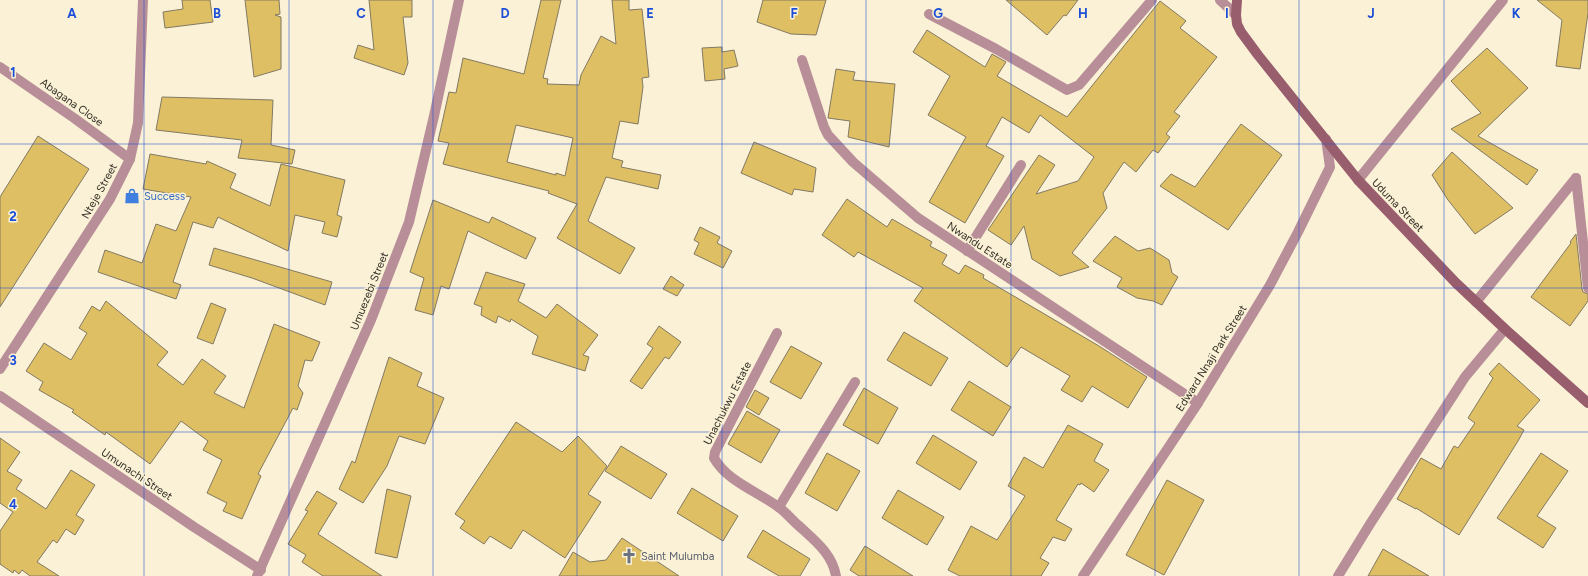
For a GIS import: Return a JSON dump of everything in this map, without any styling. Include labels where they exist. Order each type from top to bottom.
[{"type":"street","name":"Nteje Street","points":[[0,369],[110,199],[130,159],[138,123],[143,0]]},
{"type":"street","name":"Umuezebi Street","points":[[259,573],[371,320],[409,222],[459,0]]},
{"type":"street","points":[[930,14],[996,49],[1067,90],[1079,85],[1152,0]]},
{"type":"street","name":"Uduma Street","points":[[1220,0],[1236,15],[1237,24],[1241,32],[1258,55],[1358,180],[1456,283],[1504,329],[1588,403]]},
{"type":"street","points":[[1236,15],[1237,0]]},
{"type":"street","points":[[1358,180],[1503,0]]},
{"type":"street","name":"Nwandu Estate","points":[[802,60],[824,127],[828,134],[853,162],[918,218],[1198,403]]},
{"type":"street","name":"Abagana Close","points":[[0,67],[130,159]]},
{"type":"street","name":"Edward Nnaji Park Street","points":[[1083,576],[1198,403],[1270,285],[1330,167],[1326,139]]},
{"type":"street","points":[[967,251],[1021,165]]},
{"type":"street","points":[[1476,302],[1576,178],[1588,288]]},
{"type":"street","points":[[1338,576],[1465,377],[1504,329]]},
{"type":"street","name":"Unachukwu Estate","points":[[777,332],[715,452],[714,458],[719,467],[731,477],[778,507],[822,548],[833,563],[836,576]]},
{"type":"street","points":[[778,507],[855,382]]},
{"type":"street","name":"Umunachi Street","points":[[0,396],[194,527],[259,573]]},
{"type":"building","points":[[182,0],[210,0],[213,22],[165,28],[163,12],[183,9]]},
{"type":"building","points":[[245,0],[279,0],[280,14],[275,15],[281,17],[281,69],[254,77]]},
{"type":"building","points":[[369,0],[412,0],[412,17],[403,17],[408,63],[404,75],[354,58],[358,45],[374,50]]},
{"type":"building","points":[[541,0],[561,0],[543,78],[548,79],[547,84],[579,85],[581,75],[601,36],[616,44],[612,0],[629,0],[629,10],[642,9],[649,77],[642,78],[643,87],[638,124],[620,121],[612,158],[623,161],[621,167],[661,175],[658,189],[606,177],[588,221],[635,248],[620,274],[557,238],[577,204],[548,193],[549,191],[443,164],[449,143],[438,141],[449,92],[456,93],[463,58],[524,74]],"holes":[[[516,125],[573,138],[565,176],[507,162]]]},
{"type":"building","points":[[763,0],[826,0],[816,35],[791,34],[757,22]]},
{"type":"building","points":[[1006,0],[1078,0],[1066,16],[1064,15],[1047,35]]},
{"type":"building","points":[[1537,0],[1588,0],[1588,13],[1580,69],[1556,66],[1562,20]]},
{"type":"building","points":[[1160,1],[1186,21],[1180,28],[1217,57],[1174,112],[1180,116],[1166,134],[1170,137],[1158,153],[1153,150],[1136,172],[1124,162],[1103,193],[1107,208],[1072,253],[1089,267],[1060,276],[1032,259],[1024,226],[1011,245],[988,230],[1039,155],[1055,165],[1036,194],[1078,181],[1094,157],[1040,115],[1029,133],[1002,117],[986,146],[1004,156],[965,223],[929,202],[966,137],[928,115],[950,76],[913,52],[927,30],[985,67],[992,54],[1006,62],[997,76],[1067,117]]},
{"type":"building","points":[[722,47],[722,52],[734,50],[738,66],[724,69],[725,79],[705,81],[702,48]]},
{"type":"building","points":[[1487,48],[1528,88],[1478,136],[1538,170],[1527,185],[1451,129],[1481,113],[1451,81]]},
{"type":"building","points":[[836,69],[855,72],[853,80],[895,84],[889,147],[848,137],[850,121],[828,118]]},
{"type":"building","points":[[162,97],[273,100],[271,145],[295,150],[292,164],[238,158],[242,140],[156,130]]},
{"type":"building","points":[[1241,124],[1282,155],[1228,230],[1160,186],[1171,174],[1195,187]]},
{"type":"building","points":[[38,136],[89,169],[0,307],[0,197]]},
{"type":"building","points":[[754,142],[816,168],[813,192],[794,189],[792,195],[741,173]]},
{"type":"building","points":[[1452,152],[1513,208],[1475,234],[1448,200],[1432,175]]},
{"type":"building","points":[[150,154],[206,164],[207,161],[236,174],[230,188],[270,206],[281,164],[345,180],[337,215],[342,217],[337,237],[322,233],[325,222],[295,215],[288,251],[218,217],[213,228],[193,222],[173,282],[181,285],[176,299],[98,272],[105,250],[142,263],[156,224],[176,231],[191,197],[143,189]]},
{"type":"building","points":[[847,199],[887,227],[892,219],[932,242],[930,246],[947,255],[942,264],[959,274],[965,265],[984,275],[983,278],[1099,346],[1147,377],[1128,408],[1092,386],[1082,402],[1061,390],[1070,376],[1021,347],[1007,367],[914,301],[923,288],[858,252],[854,257],[822,235]]},
{"type":"building","points":[[433,200],[489,223],[492,217],[536,238],[526,259],[468,231],[449,289],[441,286],[433,315],[415,310],[424,278],[410,272]]},
{"type":"building","points":[[700,227],[720,237],[717,243],[732,251],[723,268],[694,254],[699,243],[694,240]]},
{"type":"building","points":[[1576,234],[1582,289],[1583,292],[1588,294],[1588,301],[1570,326],[1531,297]]},
{"type":"building","points":[[1115,236],[1138,251],[1150,248],[1169,260],[1172,273],[1178,277],[1162,305],[1153,301],[1137,298],[1117,287],[1122,278],[1093,261]]},
{"type":"building","points":[[214,248],[332,282],[325,305],[252,278],[209,265]]},
{"type":"building","points":[[486,272],[525,284],[518,301],[546,318],[557,304],[598,335],[583,355],[589,357],[585,371],[532,354],[538,336],[511,319],[510,322],[498,316],[496,323],[481,315],[482,307],[474,304]]},
{"type":"building","points":[[671,276],[684,285],[677,296],[663,289]]},
{"type":"building","points":[[106,301],[168,352],[157,365],[183,385],[202,359],[226,376],[214,393],[244,408],[274,324],[320,342],[312,361],[305,360],[298,386],[303,393],[297,410],[293,408],[258,474],[261,476],[242,519],[223,511],[227,503],[207,493],[222,460],[203,450],[208,441],[181,421],[150,464],[106,432],[105,435],[72,412],[74,410],[39,390],[43,382],[26,371],[44,343],[71,360],[87,333],[79,328],[92,306],[100,311]]},
{"type":"building","points":[[211,303],[226,309],[213,344],[197,338]]},
{"type":"building","points":[[659,326],[681,342],[669,359],[665,357],[642,389],[630,381],[653,348],[647,344]]},
{"type":"building","points":[[904,332],[948,358],[931,386],[887,360]]},
{"type":"building","points":[[791,346],[822,363],[801,399],[770,382]]},
{"type":"building","points":[[389,357],[422,373],[417,386],[444,398],[425,444],[399,436],[387,466],[363,503],[339,489],[352,461],[355,463]]},
{"type":"building","points":[[1499,363],[1540,400],[1517,426],[1524,430],[1459,535],[1416,508],[1397,499],[1421,458],[1441,469],[1454,446],[1458,448],[1475,423],[1468,418],[1493,378],[1489,374]]},
{"type":"building","points":[[969,381],[1011,407],[993,436],[951,410]]},
{"type":"building","points":[[864,388],[898,408],[878,444],[843,425]]},
{"type":"building","points":[[755,390],[769,398],[759,415],[746,407]]},
{"type":"building","points":[[747,411],[780,430],[761,463],[728,444]]},
{"type":"building","points":[[516,422],[562,452],[578,436],[607,466],[588,494],[601,502],[565,558],[523,530],[511,549],[490,536],[484,544],[460,528],[465,521],[455,514]]},
{"type":"building","points":[[1068,425],[1103,444],[1094,461],[1109,470],[1094,492],[1081,483],[1080,485],[1078,484],[1056,520],[1072,529],[1065,541],[1053,537],[1040,558],[1049,563],[1041,576],[960,576],[948,570],[971,526],[997,540],[1025,496],[1008,486],[1024,457],[1043,468]]},
{"type":"building","points":[[933,435],[977,462],[960,490],[916,463]]},
{"type":"building","points":[[0,438],[20,452],[7,471],[22,480],[16,489],[46,509],[71,470],[95,485],[76,515],[84,520],[75,535],[66,529],[57,543],[53,540],[37,562],[59,576],[30,576],[22,570],[19,574],[14,570],[13,573],[0,564],[0,531],[13,512],[0,503]]},
{"type":"building","points":[[621,446],[667,474],[651,499],[605,471]]},
{"type":"building","points":[[827,453],[860,471],[837,511],[805,493]]},
{"type":"building","points":[[1541,453],[1568,471],[1537,516],[1556,528],[1543,548],[1497,518]]},
{"type":"building","points":[[1167,480],[1204,500],[1164,575],[1126,555]]},
{"type":"building","points":[[692,488],[738,516],[723,541],[677,513]]},
{"type":"building","points":[[387,489],[411,496],[397,558],[375,553]]},
{"type":"building","points":[[898,490],[944,517],[927,545],[882,518]]},
{"type":"building","points":[[317,491],[337,503],[318,534],[382,576],[323,576],[302,562],[306,555],[288,544],[308,511],[305,510]]},
{"type":"building","points":[[763,530],[810,559],[800,576],[779,576],[747,557]]},
{"type":"building","name":"Saint Mulumba","points":[[622,538],[679,576],[559,576],[573,552],[590,562],[606,560]]},
{"type":"building","points":[[865,546],[913,576],[859,576],[850,570]]},
{"type":"building","points":[[1383,549],[1429,576],[1368,576]]},
{"type":"place","name":"Success","points":[[132,196]]},
{"type":"place","name":"Saint Mulumba","points":[[629,556]]}]
